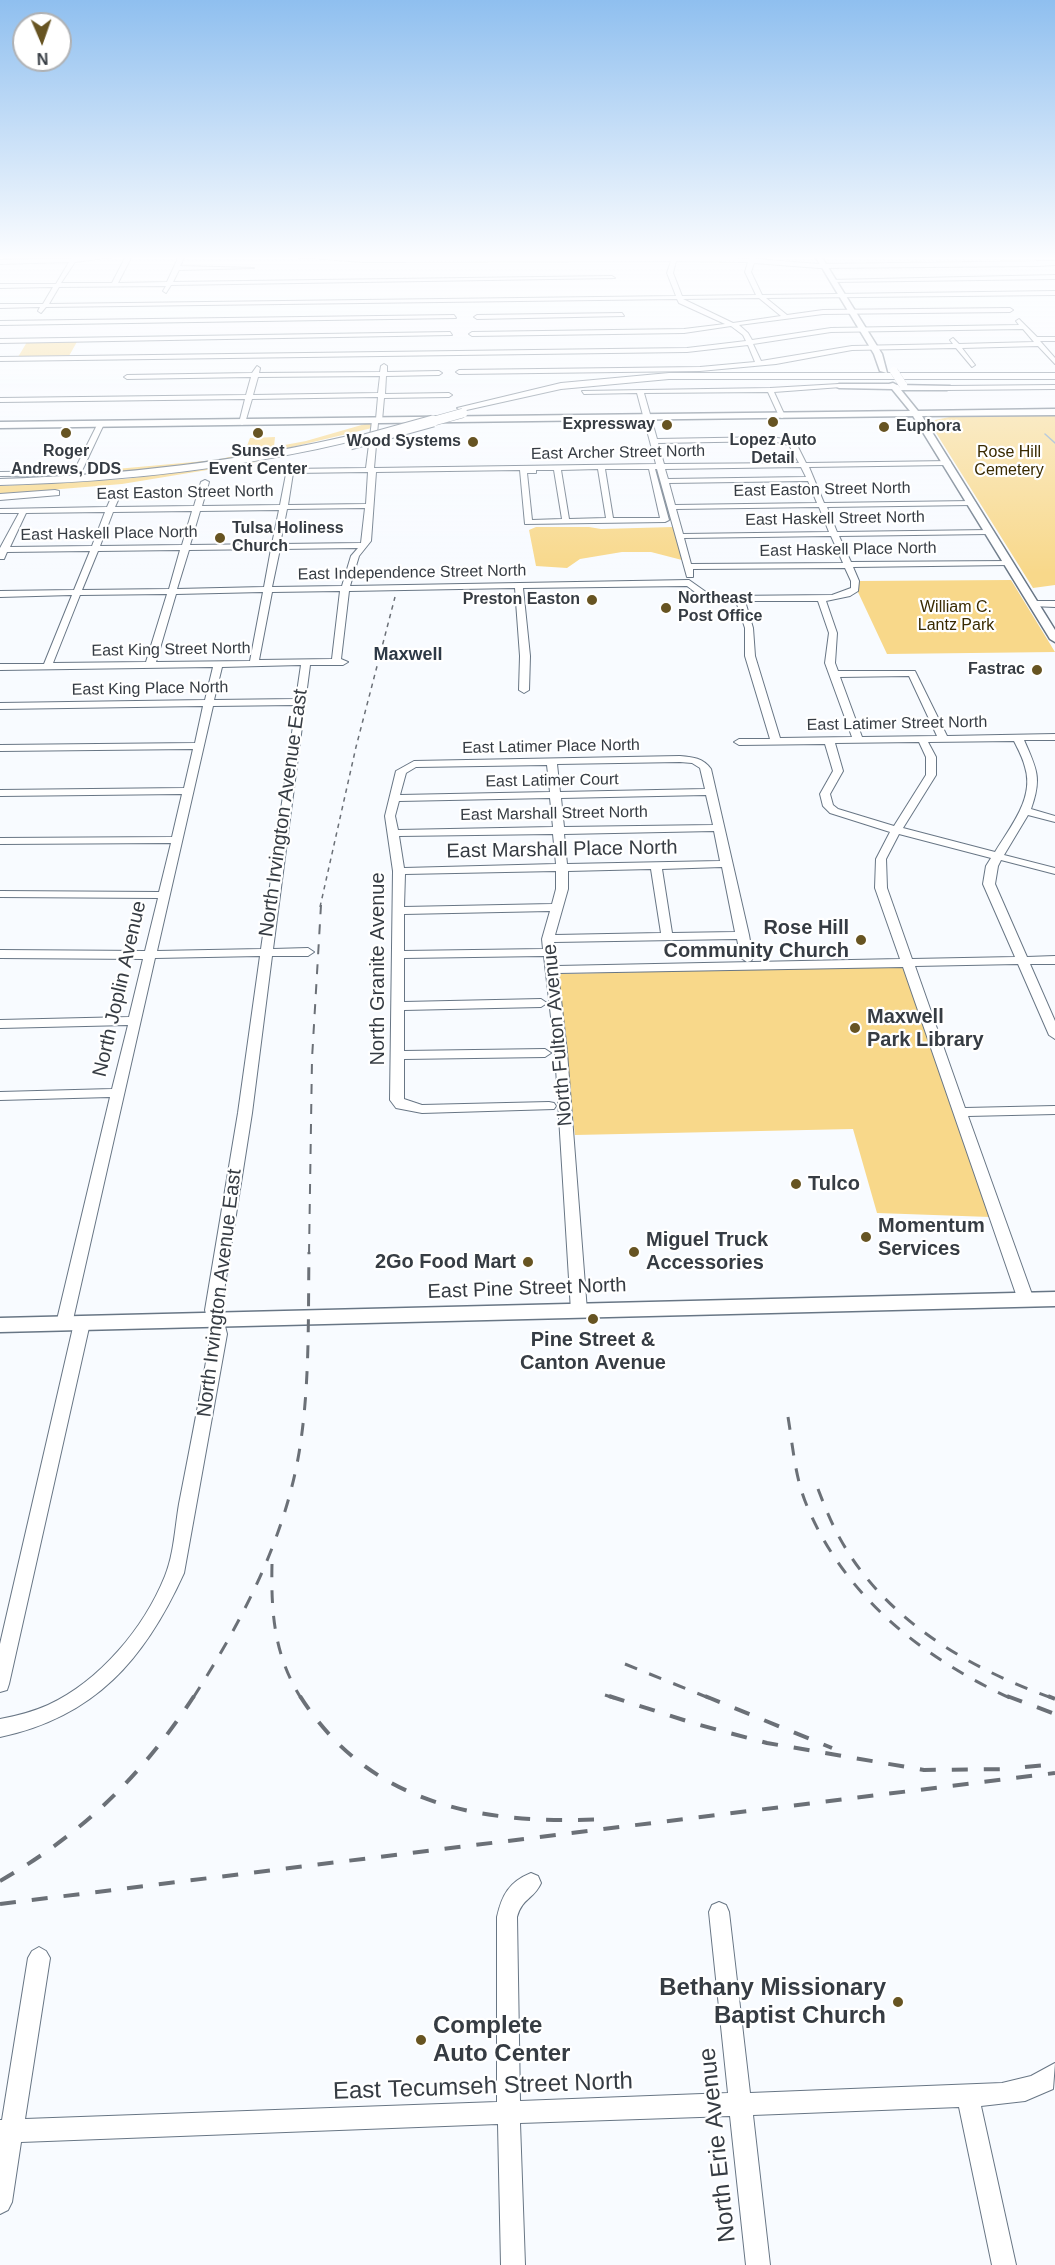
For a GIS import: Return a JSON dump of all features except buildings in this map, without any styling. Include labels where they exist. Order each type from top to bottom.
[{"type":"highway","points":[[0,497],[74,491],[213,473],[353,440],[561,386],[702,372],[888,369],[1055,380]]},
{"type":"highway","points":[[649,377],[708,374],[1055,380]]},
{"type":"highway","points":[[463,410],[534,395],[616,383],[716,378],[1055,380]]},
{"type":"highway","points":[[947,388],[1055,380]]},
{"type":"highway","points":[[616,383],[839,387]]},
{"type":"highway","points":[[0,482],[88,479],[185,470],[353,440]]},
{"type":"main road","points":[[883,362],[1055,639]]},
{"type":"main road","points":[[839,387],[947,388]]},
{"type":"main road","points":[[0,425],[782,416],[912,408],[1055,412]]},
{"type":"main road","name":"East Pine Street North","points":[[0,1325],[1055,1299]]},
{"type":"street","points":[[40,362],[128,373],[191,376],[439,373]]},
{"type":"street","points":[[117,399],[133,362]]},
{"type":"street","points":[[128,373],[216,362]]},
{"type":"street","points":[[243,423],[259,362]]},
{"type":"street","points":[[345,589],[355,556],[367,541],[371,470],[384,362]]},
{"type":"street","points":[[511,362],[512,375]]},
{"type":"street","points":[[634,362],[636,370]]},
{"type":"street","points":[[459,372],[512,375],[700,369],[772,362]]},
{"type":"street","points":[[970,362],[972,365]]},
{"type":"street","points":[[183,398],[191,376]]},
{"type":"street","points":[[947,388],[983,388],[1055,380]]},
{"type":"street","points":[[584,392],[839,387]]},
{"type":"street","points":[[771,390],[782,416]]},
{"type":"street","points":[[640,391],[689,567],[689,583]]},
{"type":"street","points":[[0,400],[449,395]]},
{"type":"street","points":[[0,474],[77,473],[100,424]]},
{"type":"street","points":[[655,441],[787,441],[792,443],[848,565]]},
{"type":"street","name":"East Archer Street North","points":[[283,507],[290,471],[662,469],[947,463]]},
{"type":"street","points":[[558,469],[566,522],[665,520],[652,470]]},
{"type":"street","name":"East Archer Street North","points":[[558,469],[523,471],[528,522],[566,522]]},
{"type":"street","points":[[602,469],[610,521]]},
{"type":"street","name":"East Archer Street North","points":[[602,469],[662,469]]},
{"type":"street","points":[[666,481],[810,479]]},
{"type":"street","points":[[150,665],[205,482]]},
{"type":"street","points":[[46,667],[115,498]]},
{"type":"street","name":"East Easton Street North","points":[[672,507],[972,503]]},
{"type":"street","name":"East Easton Street North","points":[[0,511],[370,506]]},
{"type":"street","points":[[254,663],[283,507]]},
{"type":"street","points":[[1,553],[24,510]]},
{"type":"street","name":"East Haskell Street North","points":[[680,536],[989,532]]},
{"type":"street","name":"East Haskell Place North","points":[[1,553],[94,549],[363,545]]},
{"type":"street","name":"East Haskell Place North","points":[[689,567],[1009,563]]},
{"type":"street","name":"East Independence Street North","points":[[0,594],[689,583],[708,596],[740,600],[821,598],[844,596],[855,589],[855,581],[848,565]]},
{"type":"street","points":[[519,586],[525,656],[524,690]]},
{"type":"street","name":"East King Street North","points":[[0,667],[340,662],[345,589]]},
{"type":"street","points":[[821,598],[833,633],[830,663],[858,740]]},
{"type":"street","points":[[740,600],[749,628],[750,656],[776,741]]},
{"type":"street","points":[[1034,604],[1055,604]]},
{"type":"street","name":"North Irvington Avenue East","points":[[0,1728],[41,1719],[82,1694],[133,1648],[167,1593],[175,1572],[219,1334],[213,1310],[245,1113],[306,663]]},
{"type":"street","name":"North Joplin Avenue","points":[[0,1684],[117,1093],[218,664]]},
{"type":"street","points":[[834,674],[912,673],[943,738]]},
{"type":"street","name":"East King Place North","points":[[0,706],[300,702]]},
{"type":"street","name":"East Latimer Street North","points":[[739,742],[1055,737]]},
{"type":"street","points":[[1018,738],[1031,768],[1034,782],[1024,811],[990,871],[989,884],[1055,1035]]},
{"type":"street","points":[[922,739],[931,756],[931,775],[896,830],[881,859],[881,888],[1026,1300]]},
{"type":"street","points":[[829,740],[838,765],[836,777],[825,792],[828,806],[844,816],[1055,871]]},
{"type":"street","points":[[0,748],[200,746]]},
{"type":"street","name":"East Latimer Place North","points":[[399,776],[406,767],[414,765],[690,760],[702,765],[705,769],[710,792]]},
{"type":"street","name":"North Fulton Avenue","points":[[552,762],[562,889],[556,907],[549,946],[561,1052],[579,1311]]},
{"type":"street","name":"North Granite Avenue","points":[[399,776],[390,816],[399,871],[397,1101],[401,1106],[422,1109],[549,1106]]},
{"type":"street","points":[[0,793],[188,792]]},
{"type":"street","points":[[710,792],[747,958]]},
{"type":"street","name":"East Latimer Court","points":[[395,798],[710,792]]},
{"type":"street","points":[[1024,811],[1055,819]]},
{"type":"street","name":"East Marshall Street North","points":[[392,833],[717,828]]},
{"type":"street","points":[[0,841],[177,840]]},
{"type":"street","name":"East Marshall Place North","points":[[399,871],[726,864]]},
{"type":"street","points":[[656,867],[667,936]]},
{"type":"street","points":[[0,894],[164,895]]},
{"type":"street","points":[[398,911],[556,907]]},
{"type":"street","points":[[398,955],[667,936],[743,935]]},
{"type":"street","points":[[0,954],[150,955],[308,952]]},
{"type":"street","points":[[551,970],[1055,960]]},
{"type":"street","points":[[398,1006],[541,1003]]},
{"type":"street","points":[[0,1024],[135,1021]]},
{"type":"street","points":[[397,1055],[545,1053]]},
{"type":"street","points":[[0,1096],[117,1093]]},
{"type":"street","points":[[960,1112],[1055,1110]]},
{"type":"street","points":[[513,2265],[508,2114],[507,1917],[510,1900],[531,1883]]},
{"type":"street","name":"North Erie Avenue","points":[[719,1912],[758,2265]]},
{"type":"street","points":[[0,2202],[6,2131],[39,1958]]},
{"type":"street","name":"East Tecumseh Street North","points":[[6,2131],[968,2096],[1020,2091],[1047,2081],[1055,2074]]},
{"type":"street","points":[[968,2096],[1004,2265]]},
{"type":"green space","name":"Rose Hill Cemetery","points":[[1055,415],[1055,585],[1033,588],[933,428],[935,420],[954,416]]},
{"type":"green space","points":[[372,424],[372,428],[254,456],[112,475],[116,469],[216,460],[247,453],[245,451],[250,438],[275,437],[274,447],[306,441]]},
{"type":"green space","points":[[268,460],[122,484],[0,494],[0,486],[125,479]]},
{"type":"green space","points":[[536,527],[601,529],[673,527],[682,560],[651,552],[622,552],[580,559],[567,568],[536,566],[529,530]]},
{"type":"green space","name":"William C. Lantz Park","points":[[1011,580],[1055,652],[887,654],[857,590],[858,581]]},
{"type":"green space","points":[[896,966],[904,969],[990,1217],[877,1213],[853,1129],[575,1135],[557,977],[561,974]]},
{"type":"waterway","points":[[1045,434],[1055,443]]},
{"type":"railway","points":[[320,907],[356,747],[395,597]]},
{"type":"railway","points":[[309,1254],[312,1059],[321,905]]},
{"type":"railway","points":[[193,1698],[244,1611],[272,1549],[292,1486],[303,1428],[305,1403],[309,1252]]},
{"type":"railway","points":[[788,1417],[803,1495],[823,1539],[843,1569],[865,1596],[918,1644],[947,1664],[1010,1698]]},
{"type":"railway","points":[[818,1489],[834,1527],[852,1558],[898,1611],[926,1634],[955,1653],[986,1670],[1052,1698]]},
{"type":"railway","points":[[272,1564],[272,1600],[276,1633],[285,1666],[301,1698]]},
{"type":"railway","points":[[625,1664],[709,1698]]},
{"type":"railway","points":[[605,1695],[614,1698]]},
{"type":"railway","points":[[0,1881],[58,1844],[108,1801],[153,1752],[194,1696]]},
{"type":"railway","points":[[300,1696],[329,1734],[361,1763],[396,1786],[435,1802],[476,1812],[518,1818],[608,1819]]},
{"type":"railway","points":[[609,1696],[696,1724],[767,1743],[924,1770],[1015,1769]]},
{"type":"railway","points":[[705,1696],[832,1748]]},
{"type":"railway","points":[[1007,1696],[1055,1714]]},
{"type":"railway","points":[[1048,1696],[1055,1699]]},
{"type":"railway","points":[[1025,1767],[1055,1764]]},
{"type":"railway","points":[[0,1904],[1055,1773]]},
{"type":"place","name":"Lopez Auto Detail","points":[[773,422]]},
{"type":"place","name":"Expressway","points":[[667,425]]},
{"type":"place","name":"Euphora","points":[[884,427]]},
{"type":"place","name":"Roger Andrews, DDS","points":[[66,433]]},
{"type":"place","name":"Sunset Event Center","points":[[258,433]]},
{"type":"place","name":"Wood Systems","points":[[473,442]]},
{"type":"place","name":"Tulsa Holiness Church","points":[[220,538]]},
{"type":"place","name":"Preston Easton","points":[[592,600]]},
{"type":"place","name":"Northeast Post Office","points":[[666,608]]},
{"type":"place","name":"Fastrac","points":[[1037,670]]},
{"type":"place","name":"Rose Hill Community Church","points":[[861,940]]},
{"type":"place","name":"Maxwell Park Library","points":[[855,1028]]},
{"type":"place","name":"Tulco","points":[[796,1184]]},
{"type":"place","name":"Momentum Services","points":[[866,1237]]},
{"type":"place","name":"Miguel Truck Accessories","points":[[634,1252]]},
{"type":"place","name":"2Go Food Mart","points":[[528,1262]]},
{"type":"place","name":"Pine Street & Canton Avenue","points":[[593,1319]]},
{"type":"place","name":"Bethany Missionary Baptist Church","points":[[898,2002]]},
{"type":"place","name":"Complete Auto Center","points":[[421,2040]]},
{"type":"district","name":"Maxwell","points":[[408,655]]}]
